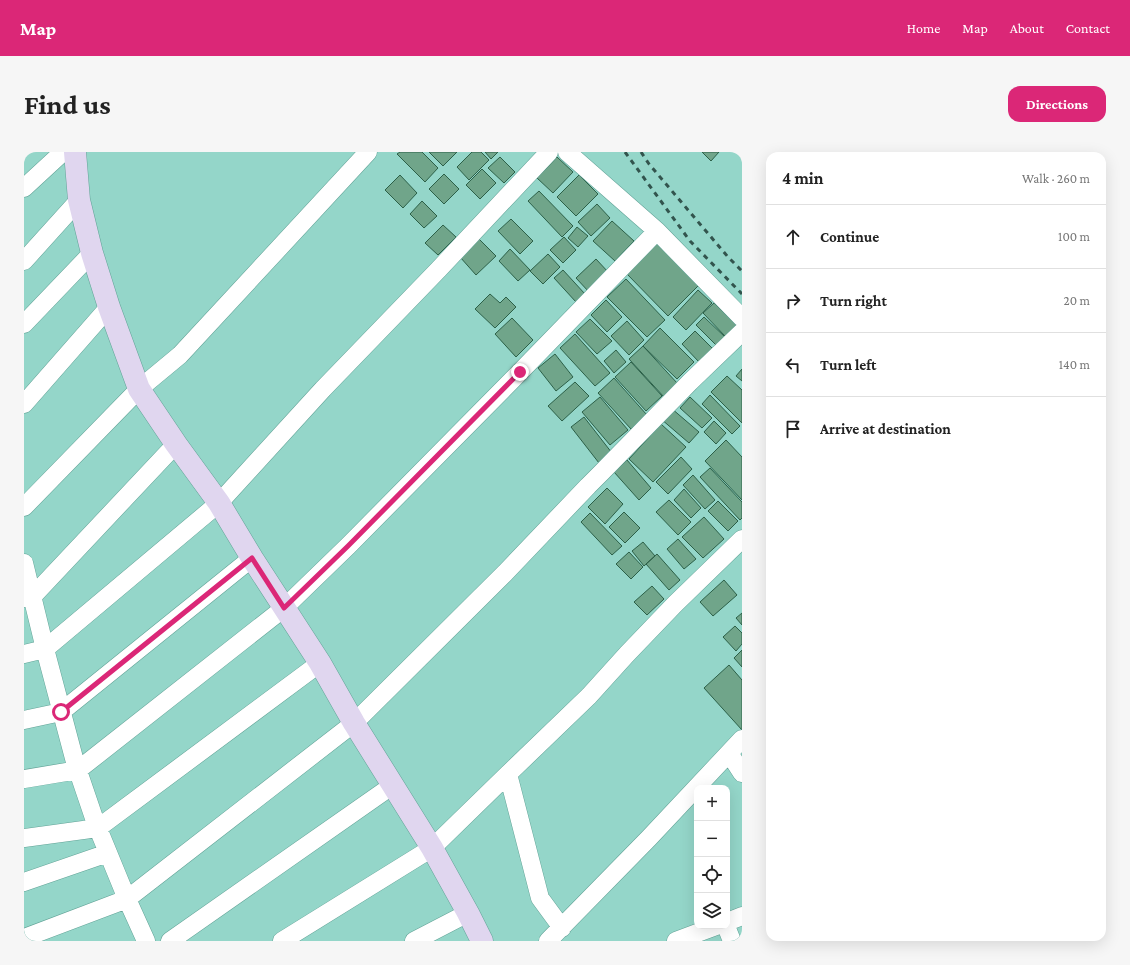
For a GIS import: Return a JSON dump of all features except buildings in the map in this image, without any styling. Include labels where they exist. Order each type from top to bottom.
[{"type":"main road","points":[[75,152],[79,200],[92,253],[109,307],[139,389],[176,444],[219,503],[252,558],[320,663],[354,723],[432,848],[482,941]]},
{"type":"street","points":[[24,188],[63,152]]},
{"type":"street","points":[[24,507],[139,389],[180,355],[368,152]]},
{"type":"street","points":[[24,654],[45,649],[219,503],[323,389],[549,152]]},
{"type":"street","points":[[567,152],[657,231],[742,318]]},
{"type":"street","points":[[24,261],[79,200]]},
{"type":"street","points":[[24,778],[78,770],[284,608],[359,535],[657,231]]},
{"type":"street","points":[[24,324],[92,253]]},
{"type":"street","points":[[24,404],[109,307]]},
{"type":"street","points":[[24,938],[127,899],[354,723],[504,573],[690,382],[742,332]]},
{"type":"street","points":[[28,597],[176,444]]},
{"type":"street","points":[[282,941],[432,848],[589,696],[665,615],[742,539]]},
{"type":"street","points":[[24,720],[61,712],[252,558]]},
{"type":"street","points":[[24,563],[28,597],[45,649],[78,770],[98,828],[146,941]]},
{"type":"street","points":[[24,838],[98,828],[320,663]]},
{"type":"street","points":[[548,941],[650,838],[742,739]]},
{"type":"street","points":[[729,753],[742,773]]},
{"type":"street","points":[[508,774],[540,898],[562,928]]},
{"type":"street","points":[[170,941],[393,785]]},
{"type":"street","points":[[24,882],[108,853]]},
{"type":"street","points":[[414,941],[468,913]]},
{"type":"street","points":[[730,921],[742,916]]},
{"type":"street","points":[[676,941],[708,929]]},
{"type":"street","points":[[727,929],[732,941]]},
{"type":"railway","points":[[625,152],[690,241],[742,294]]},
{"type":"railway","points":[[641,152],[649,164],[728,257],[742,271]]},
{"type":"route","points":[[61,712],[252,558],[284,608],[348,546],[520,372]]}]
